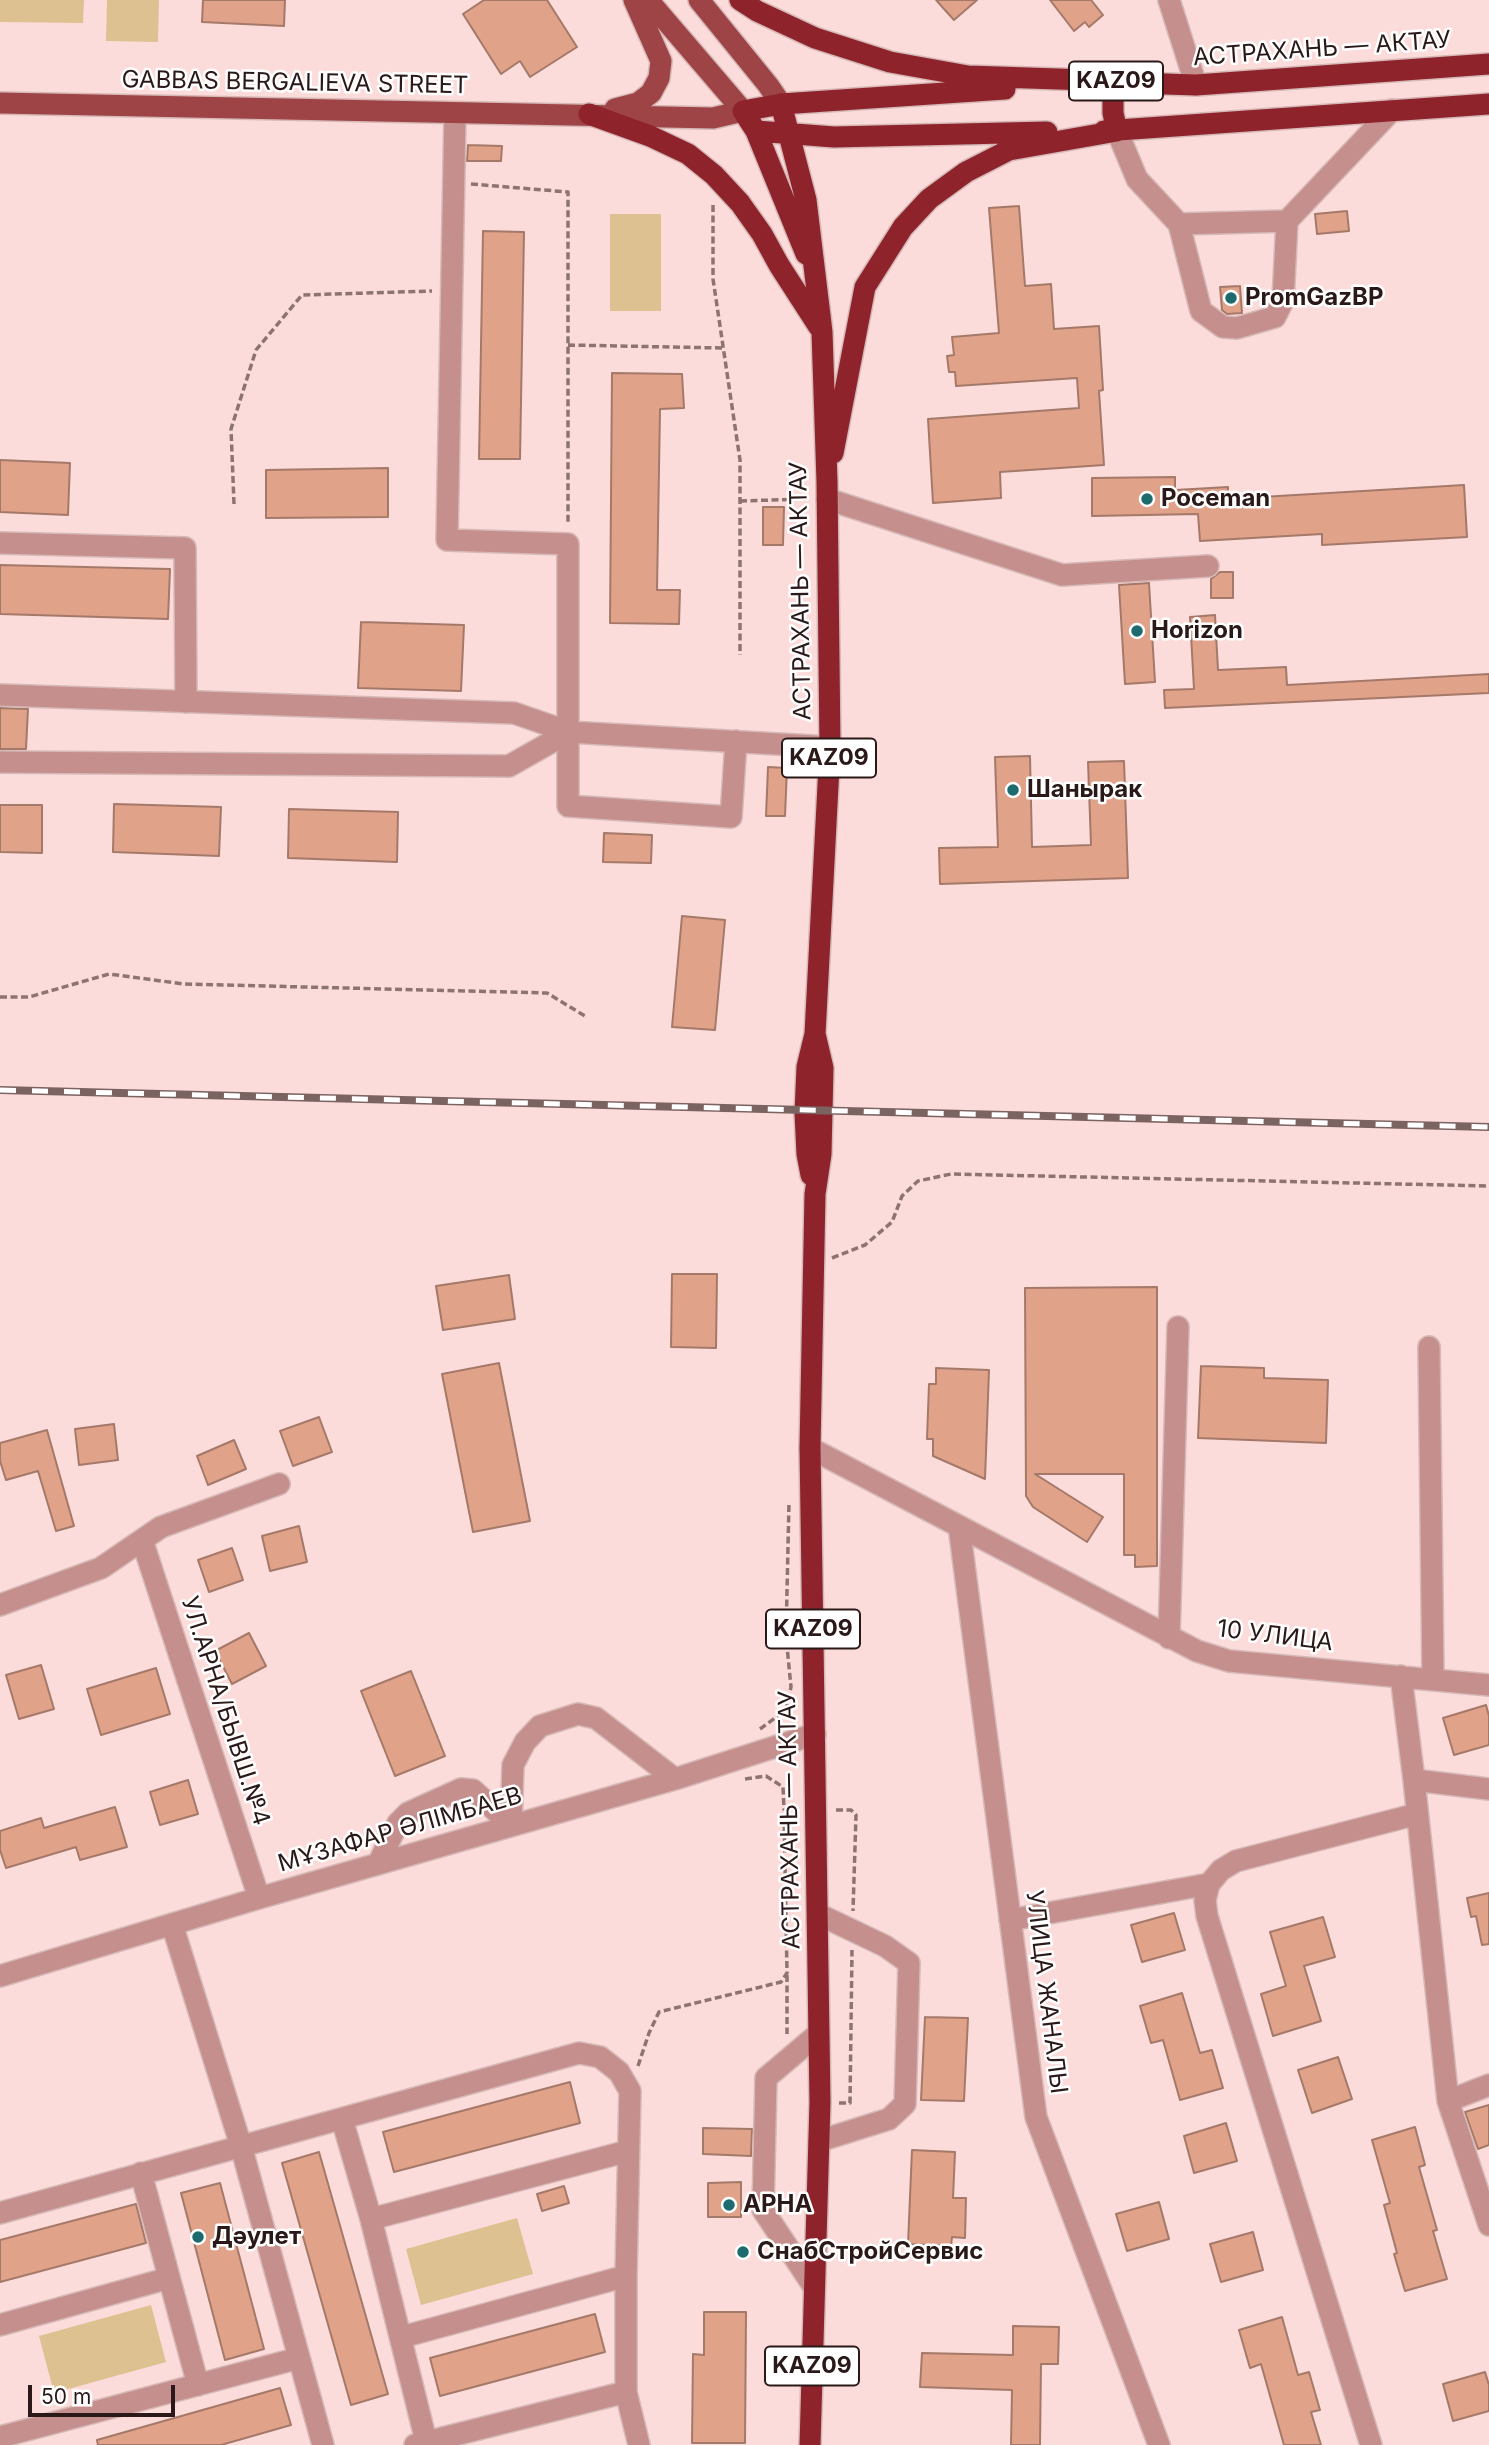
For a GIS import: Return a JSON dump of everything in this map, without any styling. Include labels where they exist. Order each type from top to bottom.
[{"type":"highway","points":[[740,0],[757,11],[815,38],[890,62],[968,76],[1118,81],[1113,96],[1113,113],[1118,131],[1009,149],[966,172],[939,192],[903,227],[865,287],[827,491]]},
{"type":"highway","name":"АСТРАХАНЬ — АКТАУ","points":[[815,274],[756,131],[743,111],[781,104],[1118,81],[1196,85],[1489,64]]},
{"type":"highway","name":"АСТРАХАНЬ — АКТАУ","points":[[781,104],[806,200],[822,332],[827,491],[830,747],[815,1034],[807,1067],[805,1113],[807,1154],[815,1194],[810,1448],[820,2102],[810,2445]]},
{"type":"highway","name":"KAZ09","points":[[756,131],[791,136],[834,137],[1118,131],[1489,104]]},
{"type":"highway","points":[[589,114],[650,136],[688,154],[714,175],[740,203],[762,234],[822,332]]},
{"type":"main road","points":[[589,114],[638,103],[651,93],[659,78],[661,61],[634,0]]},
{"type":"main road","points":[[648,0],[743,111],[720,118]]},
{"type":"main road","points":[[699,0],[781,104]]},
{"type":"main road","name":"GABBAS BERGALIEVA STREET","points":[[0,103],[589,114]]},
{"type":"main road","points":[[589,114],[720,118],[756,131]]},
{"type":"street","points":[[1169,0],[1196,85]]},
{"type":"street","points":[[1118,131],[1137,179],[1179,223],[1201,311],[1223,327],[1237,328],[1275,317],[1283,301],[1287,221],[1392,110]]},
{"type":"street","points":[[455,113],[447,540],[568,544],[568,806],[732,817],[736,741]]},
{"type":"street","points":[[1179,223],[1287,221]]},
{"type":"street","points":[[827,491],[1062,575],[1209,566]]},
{"type":"street","points":[[0,543],[186,548],[186,702]]},
{"type":"street","points":[[0,695],[514,713],[569,732],[830,747]]},
{"type":"street","points":[[0,762],[509,766],[569,732]]},
{"type":"street","points":[[1170,1637],[1178,1327]]},
{"type":"street","points":[[1429,1348],[1433,1678]]},
{"type":"street","name":"10 УЛИЦА","points":[[810,1448],[1197,1651],[1229,1661],[1489,1685]]},
{"type":"street","points":[[0,1605],[101,1568],[161,1527],[279,1484]]},
{"type":"street","name":"УЛИЦА ЖАНАЛЫ","points":[[959,1526],[1036,2117],[1159,2445]]},
{"type":"street","name":"УЛ.АРНА/БЫВШ.№4","points":[[142,1540],[259,1898]]},
{"type":"street","points":[[1401,1676],[1448,2101],[1489,2225]]},
{"type":"street","points":[[511,1825],[513,1765],[525,1742],[540,1726],[578,1714],[596,1718],[675,1779]]},
{"type":"street","name":"МҰЗАФАР ӘЛІМБАЕВ","points":[[0,1976],[259,1898],[675,1779],[814,1734]]},
{"type":"street","points":[[1414,1780],[1489,1789]]},
{"type":"street","points":[[378,1864],[398,1823],[408,1813],[461,1789],[473,1790],[511,1825]]},
{"type":"street","points":[[1371,2445],[1207,1916],[1205,1899],[1209,1884],[1221,1870],[1236,1861],[1416,1814]]},
{"type":"street","points":[[1010,1920],[1209,1884]]},
{"type":"street","points":[[818,1914],[886,1945],[909,1963],[905,2104],[889,2119],[818,2141]]},
{"type":"street","points":[[172,1924],[241,2146],[323,2445]]},
{"type":"street","points":[[814,2287],[763,2210],[766,2078],[818,2034]]},
{"type":"street","points":[[0,2213],[579,2053],[600,2057],[618,2072],[630,2091],[626,2392],[639,2445]]},
{"type":"street","points":[[1448,2101],[1489,2085]]},
{"type":"street","points":[[342,2119],[402,2337],[423,2444],[626,2392]]},
{"type":"street","points":[[371,2219],[628,2151]]},
{"type":"street","points":[[141,2173],[198,2385]]},
{"type":"street","points":[[402,2337],[626,2276]]},
{"type":"street","points":[[0,2325],[169,2278]]},
{"type":"street","points":[[1,2432],[299,2358]]},
{"type":"path","points":[[714,175],[713,279],[740,460],[740,655]]},
{"type":"path","points":[[453,183],[568,192],[568,544]]},
{"type":"path","points":[[234,503],[231,429],[256,350],[302,295],[452,291]]},
{"type":"path","points":[[568,345],[723,348]]},
{"type":"path","points":[[740,501],[827,491]]},
{"type":"path","points":[[0,997],[29,997],[109,974],[184,984],[547,993],[585,1016]]},
{"type":"path","points":[[813,1265],[865,1245],[892,1222],[902,1196],[918,1181],[951,1174],[1489,1186]]},
{"type":"path","points":[[758,1730],[786,1710],[791,1687],[786,1636],[789,1489]]},
{"type":"path","points":[[788,2060],[783,1810],[851,1810],[856,1815],[850,2103],[820,2102]]},
{"type":"path","points":[[630,2091],[649,2033],[659,2012],[781,1982],[787,1973]]},
{"type":"shaded area","points":[[0,0],[84,0],[83,23],[0,22]]},
{"type":"shaded area","points":[[107,0],[159,0],[158,42],[106,41]]},
{"type":"shaded area","points":[[610,214],[661,214],[661,311],[610,311]]},
{"type":"shaded area","points":[[517,2218],[533,2274],[421,2305],[406,2249]]},
{"type":"shaded area","points":[[151,2305],[166,2362],[54,2393],[39,2336]]},
{"type":"building","points":[[203,0],[285,0],[284,26],[202,22]]},
{"type":"building","points":[[484,0],[547,0],[577,47],[530,77],[520,61],[501,74],[463,14]]},
{"type":"building","points":[[936,0],[977,0],[954,20]]},
{"type":"building","points":[[1050,0],[1091,0],[1103,15],[1089,27],[1085,22],[1074,31]]},
{"type":"building","points":[[468,145],[502,146],[501,161],[467,161]]},
{"type":"building","points":[[1019,206],[1025,286],[1051,284],[1054,329],[1099,326],[1103,390],[1099,391],[1104,465],[1000,472],[1001,498],[933,503],[928,419],[1079,408],[1077,378],[956,386],[955,372],[949,372],[947,356],[954,355],[952,337],[999,333],[989,208]]},
{"type":"building","points":[[1347,211],[1349,231],[1317,234],[1315,214]]},
{"type":"building","points":[[483,231],[524,232],[520,459],[479,459]]},
{"type":"building","points":[[1240,286],[1242,313],[1227,314],[1222,310],[1220,287]]},
{"type":"building","points":[[612,373],[682,374],[684,408],[660,409],[657,590],[680,590],[679,624],[610,623]]},
{"type":"building","points":[[0,460],[70,463],[68,515],[0,512]]},
{"type":"building","points":[[388,468],[388,517],[266,518],[266,470]]},
{"type":"building","points":[[1175,477],[1175,490],[1228,487],[1228,499],[1464,485],[1467,537],[1322,545],[1322,534],[1200,541],[1198,514],[1092,516],[1092,478]]},
{"type":"building","points":[[763,507],[784,507],[783,545],[763,545]]},
{"type":"building","points":[[0,565],[170,569],[168,619],[0,614]]},
{"type":"building","points":[[1220,572],[1233,572],[1233,598],[1211,598],[1211,579]]},
{"type":"building","name":"Horizon","points":[[1149,583],[1155,682],[1125,684],[1119,585]]},
{"type":"building","points":[[1215,615],[1218,670],[1286,667],[1287,685],[1489,674],[1489,693],[1165,708],[1164,690],[1194,689],[1190,617]]},
{"type":"building","points":[[361,622],[464,625],[461,691],[358,688]]},
{"type":"building","points":[[0,708],[28,709],[26,749],[0,749]]},
{"type":"building","points":[[1030,756],[1032,847],[1091,845],[1088,762],[1124,761],[1128,878],[940,884],[939,848],[998,847],[995,757]]},
{"type":"building","points":[[768,767],[787,768],[785,816],[766,816]]},
{"type":"building","points":[[114,804],[221,807],[219,856],[113,852]]},
{"type":"building","points":[[0,805],[42,805],[42,853],[0,852]]},
{"type":"building","points":[[289,809],[398,812],[397,862],[288,858]]},
{"type":"building","points":[[604,833],[652,835],[651,863],[603,862]]},
{"type":"building","points":[[682,916],[725,920],[715,1030],[672,1027]]},
{"type":"building","points":[[672,1274],[717,1274],[716,1348],[671,1347]]},
{"type":"building","points":[[509,1275],[515,1319],[443,1330],[436,1286]]},
{"type":"building","points":[[1157,1287],[1157,1566],[1135,1567],[1135,1555],[1124,1555],[1124,1474],[1035,1474],[1103,1517],[1087,1542],[1033,1507],[1026,1496],[1025,1288]]},
{"type":"building","points":[[499,1363],[530,1521],[473,1532],[442,1374]]},
{"type":"building","points":[[1201,1366],[1264,1368],[1264,1378],[1328,1380],[1326,1443],[1198,1438]]},
{"type":"building","points":[[936,1368],[989,1370],[985,1479],[933,1456],[933,1439],[927,1439],[929,1384],[936,1384]]},
{"type":"building","points":[[319,1417],[332,1452],[293,1466],[280,1431]]},
{"type":"building","points":[[114,1424],[118,1460],[79,1465],[75,1429]]},
{"type":"building","points":[[47,1430],[74,1526],[56,1531],[38,1471],[6,1480],[0,1461],[0,1443]]},
{"type":"building","points":[[234,1440],[246,1469],[208,1485],[197,1456]]},
{"type":"building","points":[[299,1526],[307,1562],[270,1571],[262,1536]]},
{"type":"building","points":[[232,1548],[243,1580],[209,1592],[198,1560]]},
{"type":"building","points":[[249,1633],[266,1666],[232,1684],[215,1651]]},
{"type":"building","points":[[41,1665],[54,1709],[19,1719],[6,1675]]},
{"type":"building","points":[[156,1668],[170,1714],[101,1735],[87,1689]]},
{"type":"building","points":[[411,1671],[445,1756],[395,1776],[361,1691]]},
{"type":"building","points":[[1486,1705],[1489,1716],[1489,1745],[1454,1755],[1443,1718]]},
{"type":"building","points":[[188,1780],[198,1814],[160,1825],[150,1792]]},
{"type":"building","points":[[115,1807],[127,1847],[80,1860],[76,1847],[6,1868],[0,1850],[0,1831],[41,1818],[44,1828]]},
{"type":"building","points":[[1489,1893],[1489,1944],[1482,1945],[1476,1916],[1471,1917],[1467,1898]]},
{"type":"building","points":[[1174,1913],[1185,1950],[1142,1962],[1131,1925]]},
{"type":"building","points":[[1323,1917],[1335,1957],[1304,1966],[1321,2021],[1273,2036],[1261,1994],[1286,1986],[1270,1932]]},
{"type":"building","points":[[1182,1993],[1200,2053],[1212,2050],[1223,2088],[1180,2100],[1163,2040],[1151,2043],[1140,2006]]},
{"type":"building","points":[[925,2017],[968,2018],[964,2101],[921,2100]]},
{"type":"building","points":[[1338,2057],[1352,2099],[1312,2113],[1298,2070]]},
{"type":"building","points":[[570,2082],[580,2123],[394,2172],[383,2132]]},
{"type":"building","points":[[1489,2105],[1489,2145],[1478,2149],[1465,2112]]},
{"type":"building","points":[[1226,2123],[1237,2161],[1194,2173],[1184,2136]]},
{"type":"building","points":[[1415,2127],[1425,2165],[1419,2167],[1437,2230],[1433,2231],[1447,2279],[1405,2291],[1384,2205],[1390,2203],[1372,2140]]},
{"type":"building","points":[[703,2128],[752,2129],[751,2156],[703,2154]]},
{"type":"building","points":[[912,2150],[955,2152],[953,2198],[966,2198],[965,2238],[952,2237],[951,2246],[908,2244]]},
{"type":"building","points":[[319,2152],[388,2394],[351,2405],[282,2163]]},
{"type":"building","points":[[741,2182],[741,2217],[708,2217],[708,2183]]},
{"type":"building","points":[[220,2183],[264,2349],[225,2360],[181,2193]]},
{"type":"building","points":[[564,2186],[569,2203],[542,2211],[537,2194]]},
{"type":"building","points":[[1159,2202],[1169,2239],[1127,2251],[1116,2214]]},
{"type":"building","points":[[136,2204],[146,2243],[0,2282],[0,2240]]},
{"type":"building","points":[[1253,2232],[1263,2270],[1221,2282],[1210,2244]]},
{"type":"building","points":[[704,2312],[746,2312],[745,2443],[692,2443],[693,2354],[704,2355]]},
{"type":"building","points":[[595,2314],[605,2352],[440,2396],[430,2358]]},
{"type":"building","points":[[1282,2317],[1298,2375],[1309,2372],[1320,2410],[1311,2412],[1321,2445],[1284,2445],[1261,2364],[1250,2368],[1239,2330]]},
{"type":"building","points":[[1013,2326],[1059,2327],[1058,2364],[1041,2364],[1040,2445],[1011,2445],[1012,2390],[920,2387],[922,2353],[1013,2355]]},
{"type":"building","points":[[1485,2372],[1489,2385],[1489,2411],[1453,2421],[1443,2384]]},
{"type":"building","points":[[280,2388],[291,2425],[221,2445],[98,2445],[97,2440]]},
{"type":"railway","points":[[0,1090],[1489,1127]]},
{"type":"place","name":"PromGazBP","points":[[1231,298]]},
{"type":"place","name":"Poceman","points":[[1147,499]]},
{"type":"place","name":"Horizon","points":[[1137,631]]},
{"type":"place","name":"Шанырак","points":[[1013,790]]},
{"type":"place","name":"АРНА","points":[[729,2205]]},
{"type":"place","name":"Дәулет","points":[[198,2237]]},
{"type":"place","name":"СнабСтройСервис","points":[[743,2252]]}]
